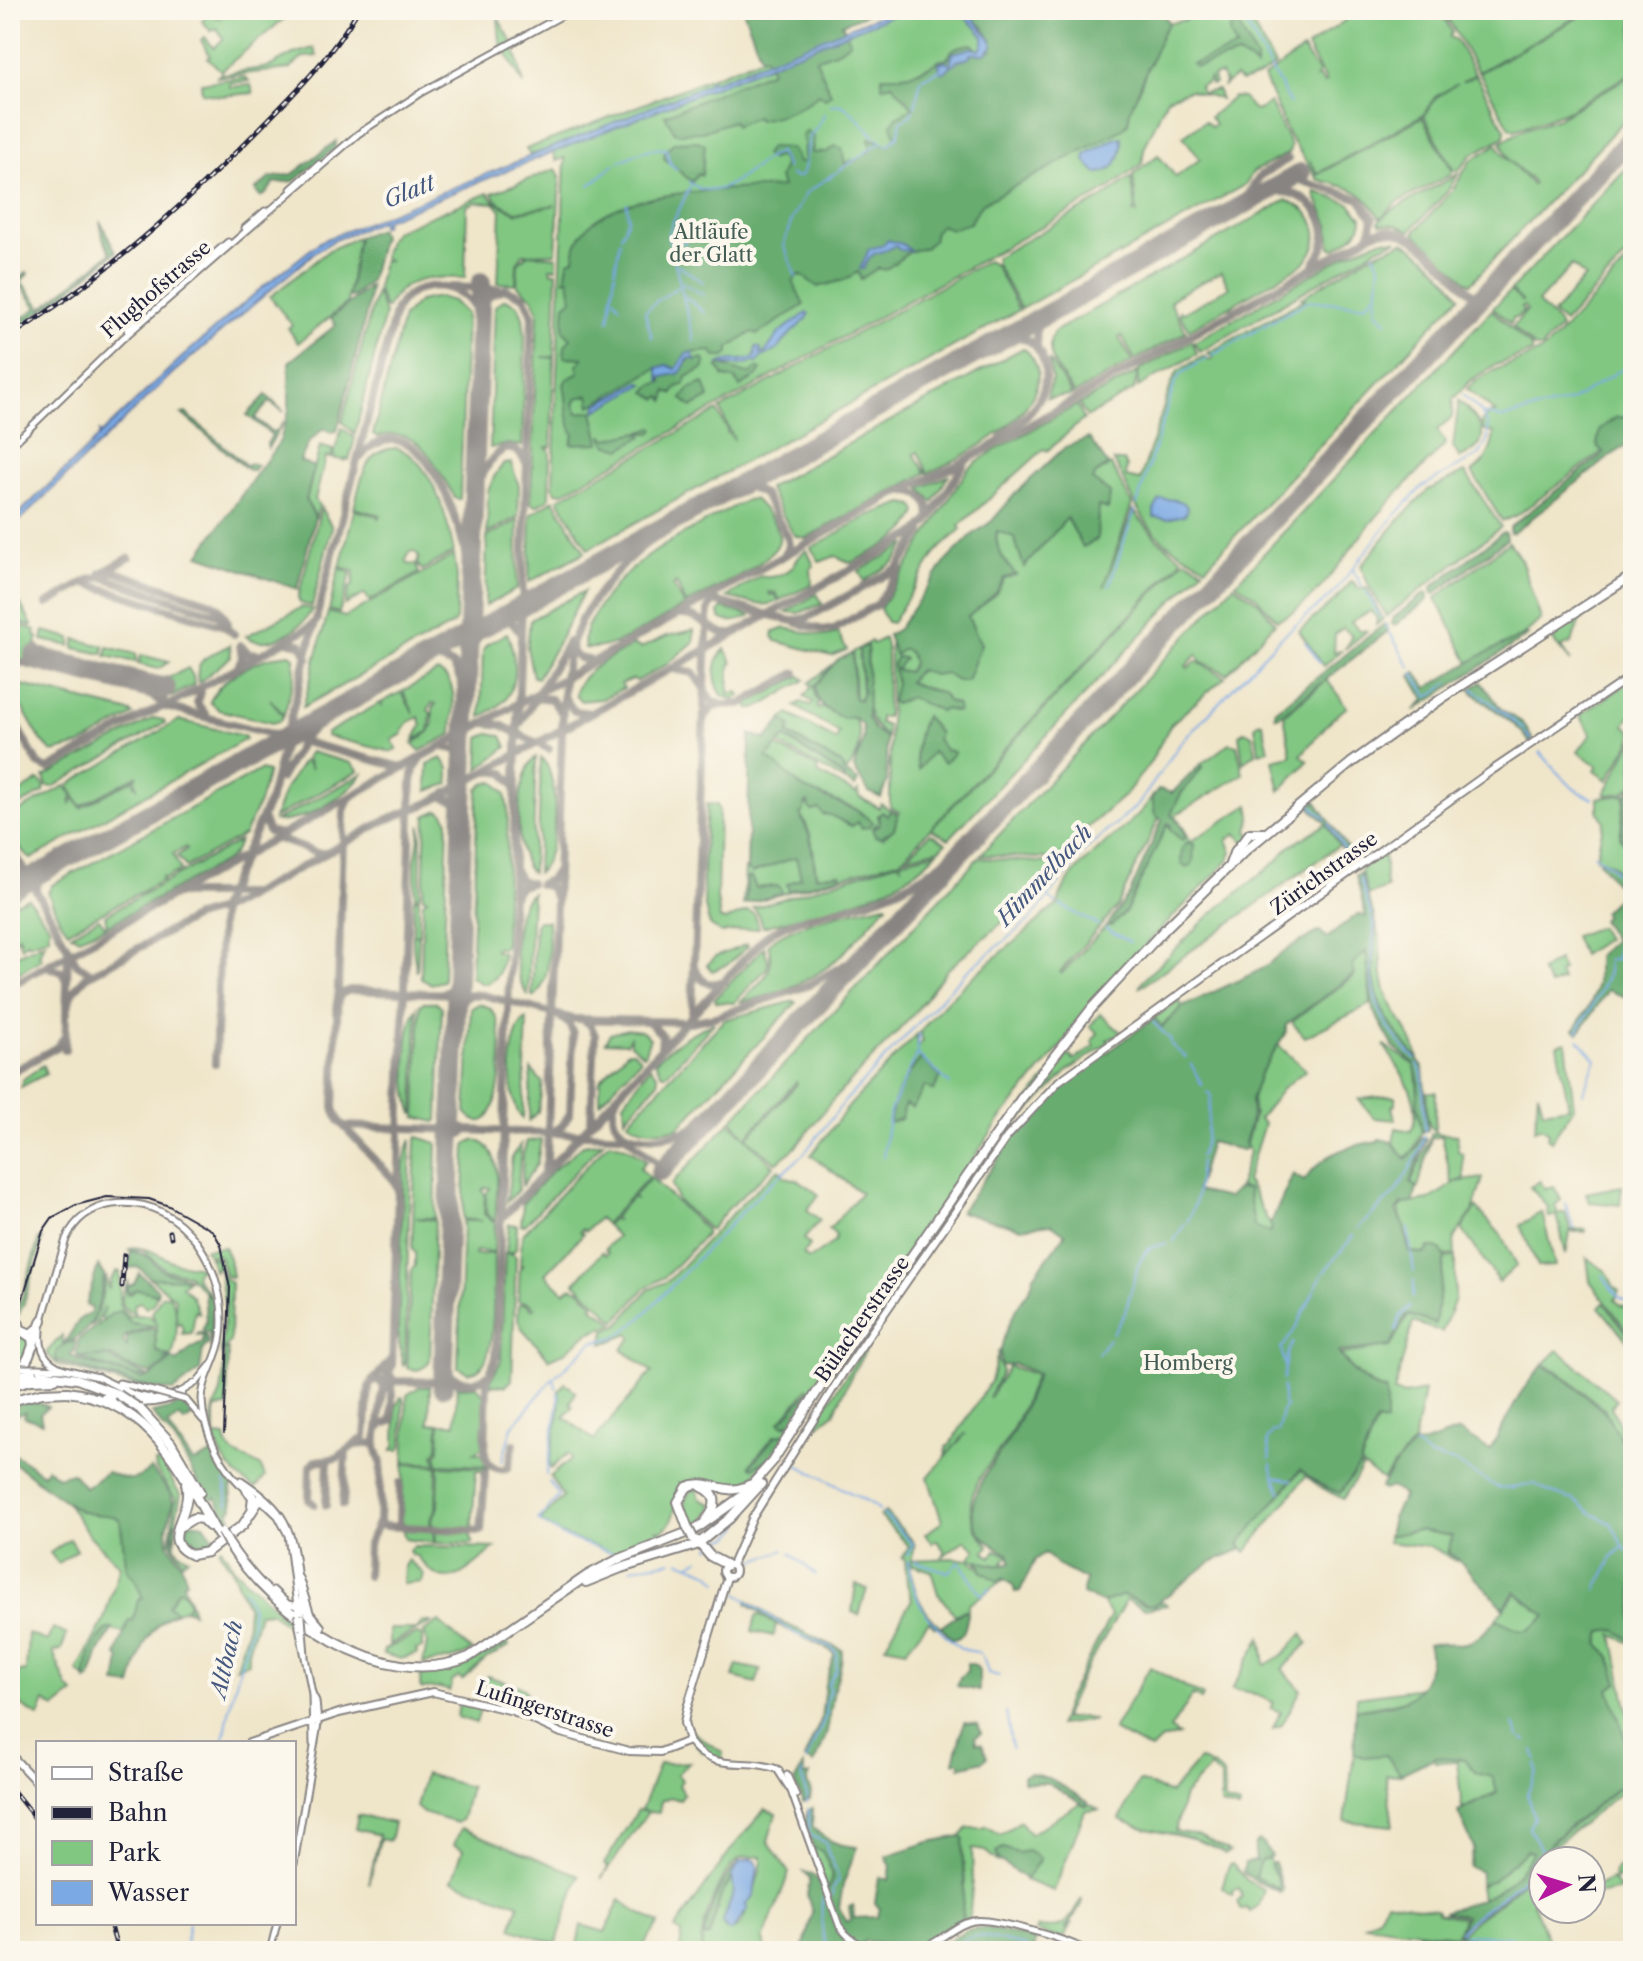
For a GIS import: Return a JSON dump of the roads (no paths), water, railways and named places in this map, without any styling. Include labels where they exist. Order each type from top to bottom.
[{"type":"highway","points":[[227,1544],[258,1588],[308,1629],[374,1663],[419,1670],[453,1668],[480,1657],[585,1582],[625,1561],[685,1539],[712,1524],[743,1500],[769,1469],[856,1334],[1032,1083],[1134,962],[1229,866],[1234,853],[1250,833],[1268,831],[1399,728],[1633,577]]},
{"type":"highway","points":[[585,1582],[696,1541],[735,1513],[769,1469],[1023,1103],[1079,1030],[1159,941],[1241,860],[1353,767],[1437,707],[1633,577]]},
{"type":"highway","points":[[10,1386],[37,1347],[42,1320]]},
{"type":"highway","points":[[17,1333],[32,1338],[37,1347]]},
{"type":"highway","points":[[12,1373],[98,1382],[140,1409],[179,1454],[219,1534]]},
{"type":"highway","points":[[10,1386],[34,1374]]},
{"type":"highway","points":[[66,1392],[99,1399],[129,1414],[158,1440],[182,1472],[219,1534],[256,1580],[292,1613],[326,1635],[384,1662],[419,1670],[469,1657],[588,1575],[623,1557],[702,1525],[735,1502],[769,1469]]},
{"type":"highway","points":[[10,1401],[34,1394],[66,1392],[139,1402],[183,1396]]},
{"type":"highway","points":[[727,1570],[696,1541],[678,1502],[687,1487],[700,1483],[723,1490],[736,1490],[769,1469]]},
{"type":"highway","points":[[182,1472],[188,1502],[175,1535],[179,1547],[188,1553],[199,1555],[210,1550],[243,1525],[256,1501]]},
{"type":"highway","points":[[688,1526],[682,1510],[683,1498],[689,1489],[701,1487],[711,1492],[715,1502],[713,1511],[702,1525]]},
{"type":"highway","points":[[247,1490],[256,1501],[268,1506]]},
{"type":"highway","points":[[219,1534],[206,1522],[196,1518],[182,1524],[178,1537],[187,1550],[203,1550],[239,1523],[256,1501]]},
{"type":"highway","points":[[227,1544],[273,1590]]},
{"type":"highway","points":[[298,1579],[306,1607],[317,1625],[384,1662]]},
{"type":"main road","name":"Flughofstrasse","points":[[10,445],[135,322],[367,127],[410,99],[572,10]]},
{"type":"main road","name":"Zürichstrasse","points":[[1038,1104],[1067,1074],[1275,929],[1491,771],[1633,675]]},
{"type":"main road","name":"Bülacherstrasse","points":[[689,1741],[684,1723],[687,1708],[727,1570],[758,1507],[843,1373],[1007,1137],[1038,1104]]},
{"type":"main road","points":[[17,1333],[33,1332],[42,1320],[69,1232],[84,1215],[121,1204],[142,1206],[165,1214],[188,1230],[204,1252],[217,1287],[221,1334],[202,1398],[210,1432]]},
{"type":"main road","points":[[37,1347],[49,1361],[64,1369],[145,1398],[183,1396],[202,1377],[217,1354]]},
{"type":"main road","points":[[34,1374],[64,1369]]},
{"type":"main road","points":[[98,1382],[183,1396],[196,1409],[223,1463],[233,1476],[256,1501],[277,1510],[290,1529],[315,1725],[296,1852]]},
{"type":"main road","points":[[233,1476],[247,1490]]},
{"type":"main road","points":[[268,1506],[281,1520],[288,1535],[300,1611]]},
{"type":"main road","points":[[273,1590],[300,1611]]},
{"type":"main road","name":"Lufingerstrasse","points":[[315,1725],[346,1712],[436,1693],[513,1711],[569,1736],[629,1751],[655,1753],[689,1741]]},
{"type":"main road","points":[[273,1736],[315,1725]]},
{"type":"main road","points":[[256,1741],[315,1725]]},
{"type":"main road","points":[[314,1747],[315,1725]]},
{"type":"main road","points":[[689,1741],[710,1760],[777,1769],[788,1778],[839,1925],[847,1937],[859,1944],[885,1949],[917,1949],[967,1923],[982,1920],[1065,1942],[1087,1951]]},
{"type":"main road","points":[[10,1754],[36,1783]]},
{"type":"main road","points":[[270,1951],[276,1925]]},
{"type":"water","points":[[893,10],[905,10],[385,220],[384,226],[381,226],[381,221],[335,240],[315,252],[173,373],[10,530],[10,522],[89,447],[99,432],[101,434],[259,290],[321,241],[706,85],[711,80],[722,79]]},
{"type":"water","points":[[960,10],[969,11],[993,45],[986,54],[971,54],[943,73],[939,63],[946,61],[950,64],[953,53],[971,48],[980,50],[983,43],[981,33]]},
{"type":"water","points":[[1122,137],[1120,156],[1109,170],[1097,173],[1085,161],[1086,154]]},
{"type":"water","points":[[888,240],[902,244],[911,251],[895,246],[873,255],[860,269],[869,249]]},
{"type":"water","points":[[807,313],[807,319],[777,350],[760,358],[757,363],[719,364],[755,357],[756,347],[761,348],[760,353],[764,354],[780,332]]},
{"type":"water","points":[[692,352],[695,360],[689,358],[680,373],[662,377],[660,381],[657,368],[667,365],[676,369],[686,354]]},
{"type":"water","points":[[639,382],[644,384],[596,411],[597,405]]},
{"type":"water","points":[[1160,499],[1183,503],[1187,508],[1185,515],[1167,519],[1154,517]]},
{"type":"water","points":[[751,1859],[758,1866],[754,1895],[745,1905],[748,1908],[732,1931],[727,1930],[723,1922],[734,1892],[732,1875],[740,1862]]},
{"type":"waterway","name":"Himmelbach","points":[[1238,10],[1290,103]]},
{"type":"waterway","points":[[915,106],[921,79],[940,70]]},
{"type":"waterway","points":[[831,105],[846,107],[872,134],[888,145],[898,136],[901,121],[913,110]]},
{"type":"waterway","points":[[790,174],[801,176],[810,137],[824,114]]},
{"type":"waterway","points":[[866,152],[881,142]]},
{"type":"waterway","points":[[619,162],[660,148],[666,149],[670,163],[677,170]]},
{"type":"waterway","points":[[689,182],[701,189],[725,187],[779,152],[787,168]]},
{"type":"waterway","points":[[793,217],[806,193],[865,153]]},
{"type":"waterway","points":[[590,185],[615,164]]},
{"type":"waterway","points":[[675,218],[690,187]]},
{"type":"waterway","points":[[621,236],[628,218],[627,203]]},
{"type":"waterway","points":[[674,219],[668,234],[694,341]]},
{"type":"waterway","points":[[792,219],[784,245],[796,277]]},
{"type":"waterway","points":[[668,234],[685,243]]},
{"type":"waterway","points":[[615,270],[620,241]]},
{"type":"waterway","points":[[674,250],[698,262]]},
{"type":"waterway","name":"Himmelbach","points":[[1374,254],[1380,265],[1376,310],[1386,322]]},
{"type":"waterway","points":[[678,265],[703,282]]},
{"type":"waterway","points":[[609,320],[615,273]]},
{"type":"waterway","points":[[681,282],[704,295]]},
{"type":"waterway","points":[[660,299],[679,286]]},
{"type":"waterway","points":[[1211,356],[1306,302],[1361,305],[1376,294]]},
{"type":"waterway","points":[[684,296],[705,313]]},
{"type":"waterway","points":[[614,298],[620,306]]},
{"type":"waterway","points":[[652,338],[645,312],[658,300]]},
{"type":"waterway","points":[[1137,504],[1175,383],[1181,374],[1207,358]]},
{"type":"waterway","points":[[1484,414],[1502,418],[1571,401],[1633,362]]},
{"type":"waterway","name":"Himmelbach","points":[[502,1461],[512,1427],[554,1377],[593,1342],[616,1337],[638,1321],[761,1192],[803,1155],[845,1101],[965,973],[1031,919],[1087,848],[1138,805],[1180,744],[1280,638],[1333,594],[1389,522],[1422,487],[1479,455],[1488,439],[1488,425],[1481,412],[1463,395]]},
{"type":"waterway","points":[[1629,460],[1633,469]]},
{"type":"waterway","points":[[1109,586],[1135,510]]},
{"type":"waterway","points":[[1353,570],[1362,586]]},
{"type":"waterway","points":[[1366,592],[1380,617]]},
{"type":"waterway","points":[[1385,624],[1388,629]]},
{"type":"waterway","points":[[1390,633],[1410,667]]},
{"type":"waterway","points":[[1305,642],[1320,663]]},
{"type":"waterway","points":[[1413,673],[1428,697],[1449,683]]},
{"type":"waterway","points":[[1472,688],[1524,729]]},
{"type":"waterway","points":[[1525,732],[1531,740]]},
{"type":"waterway","points":[[1540,752],[1554,768]]},
{"type":"waterway","points":[[1555,770],[1574,789],[1593,799]]},
{"type":"waterway","points":[[1310,804],[1326,819]]},
{"type":"waterway","points":[[1329,824],[1353,864]]},
{"type":"waterway","points":[[1594,855],[1611,866],[1625,886],[1627,902],[1623,943],[1617,947],[1616,959]]},
{"type":"waterway","points":[[1360,878],[1371,915]]},
{"type":"waterway","points":[[1048,897],[1056,903]]},
{"type":"waterway","points":[[1060,905],[1098,925]]},
{"type":"waterway","points":[[1371,918],[1374,923],[1372,968]]},
{"type":"waterway","points":[[1106,929],[1130,942]]},
{"type":"waterway","points":[[1577,1032],[1603,986],[1608,959],[1615,959]]},
{"type":"waterway","points":[[1618,959],[1624,962],[1626,978],[1633,979]]},
{"type":"waterway","points":[[1372,971],[1375,996],[1384,1020],[1415,1059]]},
{"type":"waterway","points":[[1153,1022],[1170,1039],[1172,1046],[1186,1057]]},
{"type":"waterway","points":[[919,1035],[917,1054],[950,1084]]},
{"type":"waterway","points":[[1578,1039],[1596,1059],[1583,1093]]},
{"type":"waterway","points":[[883,1157],[890,1111],[917,1054]]},
{"type":"waterway","points":[[1191,1064],[1202,1085]]},
{"type":"waterway","points":[[1418,1064],[1422,1074],[1425,1131]]},
{"type":"waterway","points":[[1200,1157],[1206,1139],[1211,1096],[1207,1092]]},
{"type":"waterway","points":[[1358,1228],[1397,1191],[1421,1149],[1424,1136]]},
{"type":"waterway","points":[[1188,1221],[1196,1200],[1200,1162]]},
{"type":"waterway","points":[[1565,1203],[1574,1229]]},
{"type":"waterway","points":[[1174,1241],[1185,1223]]},
{"type":"waterway","points":[[1408,1228],[1414,1272]]},
{"type":"waterway","points":[[1285,1365],[1281,1348],[1298,1324],[1322,1275],[1353,1235]]},
{"type":"waterway","points":[[1113,1333],[1125,1313],[1143,1256],[1150,1248],[1167,1243]]},
{"type":"waterway","points":[[1603,1275],[1619,1297],[1633,1301]]},
{"type":"waterway","points":[[1413,1297],[1414,1280]]},
{"type":"waterway","points":[[1396,1330],[1400,1317],[1410,1306]]},
{"type":"waterway","points":[[1098,1353],[1109,1339]]},
{"type":"waterway","points":[[1283,1380],[1288,1351],[1293,1343]]},
{"type":"waterway","points":[[554,1378],[556,1388]]},
{"type":"waterway","points":[[1270,1459],[1267,1440],[1273,1431],[1278,1432],[1282,1411],[1286,1407],[1283,1404],[1283,1386]]},
{"type":"waterway","points":[[546,1475],[558,1392]]},
{"type":"waterway","points":[[1415,1445],[1429,1456],[1454,1462],[1497,1487],[1535,1484],[1574,1500],[1611,1523],[1625,1549],[1631,1552]]},
{"type":"waterway","points":[[792,1462],[880,1511]]},
{"type":"waterway","points":[[1631,1462],[1633,1476]]},
{"type":"waterway","points":[[1271,1464],[1274,1477],[1292,1480]]},
{"type":"waterway","points":[[1275,1479],[1281,1492]]},
{"type":"waterway","name":"Altbach","points":[[225,1482],[228,1504]]},
{"type":"waterway","points":[[549,1482],[559,1496],[538,1520],[562,1536],[594,1547]]},
{"type":"waterway","points":[[710,1548],[713,1542],[730,1537],[755,1500]]},
{"type":"waterway","points":[[1631,1520],[1633,1506]]},
{"type":"waterway","points":[[883,1514],[913,1544],[907,1555]]},
{"type":"waterway","points":[[1597,1589],[1612,1557],[1623,1547]]},
{"type":"waterway","points":[[597,1548],[615,1554]]},
{"type":"waterway","points":[[750,1562],[784,1550]]},
{"type":"waterway","points":[[790,1553],[816,1575]]},
{"type":"waterway","points":[[690,1564],[699,1559]]},
{"type":"waterway","points":[[631,1568],[672,1561]]},
{"type":"waterway","points":[[680,1561],[710,1573],[718,1582]]},
{"type":"waterway","points":[[908,1561],[918,1600],[930,1619],[958,1646],[979,1653],[988,1673],[999,1676]]},
{"type":"waterway","points":[[915,1561],[948,1572],[953,1568]]},
{"type":"waterway","points":[[955,1566],[958,1562],[961,1564],[981,1595],[990,1588]]},
{"type":"waterway","name":"Altbach","points":[[223,1741],[252,1623],[252,1608],[244,1590]]},
{"type":"waterway","points":[[732,1590],[794,1633],[829,1646],[837,1653],[836,1670],[828,1684],[827,1713],[806,1761]]},
{"type":"waterway","points":[[1006,1712],[1012,1748]]},
{"type":"waterway","points":[[1514,1724],[1519,1737]]},
{"type":"waterway","points":[[1534,1751],[1537,1760]]},
{"type":"waterway","points":[[1460,1931],[1517,1884],[1536,1862],[1541,1850],[1529,1827],[1534,1818],[1527,1794],[1537,1771],[1536,1764]]},
{"type":"waterway","points":[[802,1773],[807,1802]]},
{"type":"waterway","points":[[809,1809],[809,1833]]},
{"type":"waterway","points":[[810,1835],[826,1843],[836,1870],[838,1880],[832,1896]]},
{"type":"waterway","points":[[823,1897],[824,1938],[836,1951]]},
{"type":"waterway","name":"Altbach","points":[[185,1946],[189,1925]]},
{"type":"waterway","points":[[1463,1935],[1509,1937],[1545,1951]]},
{"type":"waterway","points":[[947,1951],[962,1940],[975,1936],[1019,1945],[1031,1951]]},
{"type":"tram line","points":[[10,1328],[22,1301],[43,1231],[52,1218],[76,1205],[107,1197],[149,1199],[169,1206],[213,1231],[221,1245],[230,1288],[224,1433]]},
{"type":"railway","points":[[10,336],[108,267],[200,187],[312,74],[358,10]]},
{"type":"railway","points":[[170,1232],[171,1237]]},
{"type":"railway","points":[[122,1286],[124,1255]]},
{"type":"railway","points":[[10,1787],[36,1820]]},
{"type":"railway","points":[[111,1925],[118,1951]]},
{"type":"water label","name":"Glatt","points":[[409,191]]},
{"type":"park label","name":"Altläufe der Glatt","points":[[711,244]]},
{"type":"park label","name":"Homberg","points":[[1188,1363]]}]
